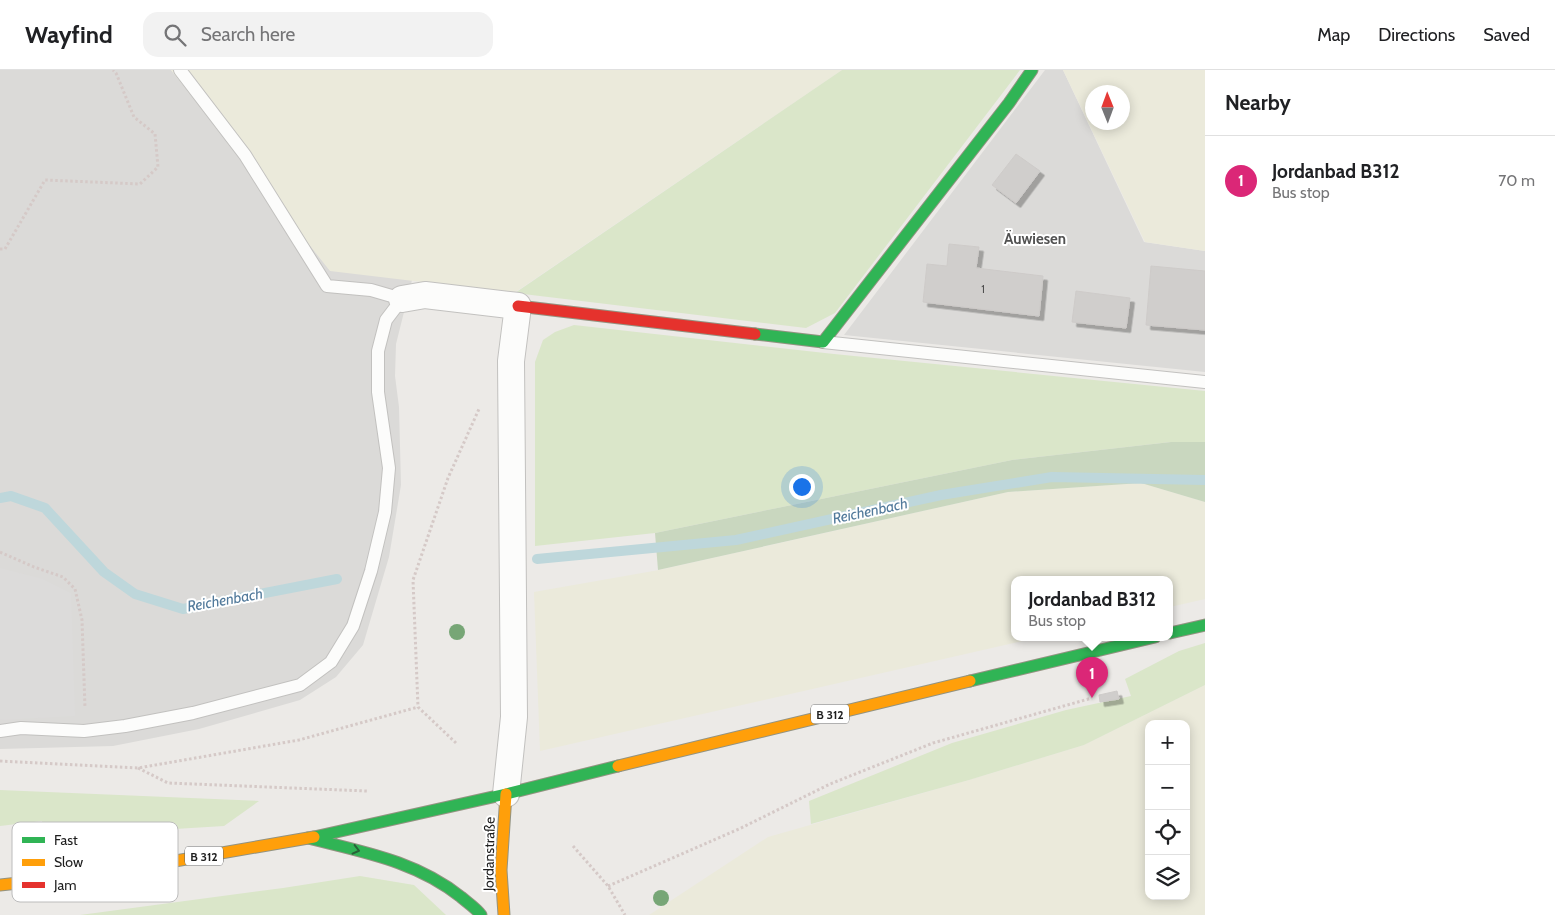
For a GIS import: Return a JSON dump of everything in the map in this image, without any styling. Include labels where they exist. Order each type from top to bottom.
[{"type":"main road","points":[[518,306],[823,342],[1009,103],[1032,70]]},
{"type":"main road","points":[[1173,632],[1205,625]]},
{"type":"main road","name":"B 312","points":[[178,860],[308,838],[506,794],[825,715],[1138,641]]},
{"type":"main road","name":"Jordanstraße","points":[[504,915],[502,870],[506,794]]},
{"type":"main road","points":[[308,838],[406,864],[440,882],[481,915]]},
{"type":"street","points":[[402,299],[425,295],[518,306],[511,361],[514,717],[506,794]]},
{"type":"lane","points":[[0,731],[21,728],[84,731],[125,726],[193,713],[300,685],[331,662],[353,626],[371,571],[385,512],[389,468],[378,392],[378,352],[386,320],[402,299],[371,290],[327,286],[245,155],[180,70]]},
{"type":"lane","points":[[823,342],[1205,382]]},
{"type":"path","points":[[0,248],[5,249],[45,180],[140,184],[158,167],[155,134],[134,118],[116,73],[113,70]]},
{"type":"path","points":[[456,743],[418,707],[413,580],[448,478],[480,407]]},
{"type":"path","points":[[0,552],[63,578],[75,589],[82,620],[85,694],[84,731]]},
{"type":"path","points":[[608,886],[739,829],[830,784],[933,743],[1092,698]]},
{"type":"path","points":[[0,761],[138,768],[299,740],[418,707]]},
{"type":"path","points":[[138,768],[168,783],[371,791]]},
{"type":"path","points":[[573,846],[608,886],[625,915]]},
{"type":"shaded area","points":[[0,70],[171,70],[330,270],[412,280],[396,344],[395,376],[399,407],[401,485],[389,557],[363,645],[336,677],[300,700],[199,729],[113,746],[0,749]]},
{"type":"shaded area","points":[[171,70],[842,70],[514,293],[330,271]]},
{"type":"shaded area","points":[[1045,70],[1063,70],[1085,117],[1085,130],[1091,130],[1144,242],[1205,251],[1205,372],[844,335]]},
{"type":"shaded area","points":[[1063,70],[1205,70],[1205,251],[1145,242],[1092,130],[1130,130],[1130,85],[1085,85],[1085,116]]},
{"type":"shaded area","points":[[1141,483],[1205,502],[1205,599],[1173,606],[1173,576],[1011,576],[1011,641],[1022,641],[540,751],[534,592],[659,570],[1008,492]]},
{"type":"shaded area","points":[[0,568],[43,579],[71,593],[75,716],[0,720]]},
{"type":"shaded area","points":[[1205,685],[1205,915],[649,915],[768,837],[1084,745]]},
{"type":"green space","points":[[842,70],[1020,70],[835,313],[806,328],[515,293]]},
{"type":"green space","points":[[574,325],[834,354],[1205,391],[1205,442],[1171,442],[1012,460],[655,533],[535,546],[535,362],[543,340],[555,332]]},
{"type":"green space","points":[[1171,442],[1205,442],[1205,502],[1141,483],[1008,492],[658,570],[655,533],[1012,460]]},
{"type":"green space","points":[[1205,643],[1205,685],[1084,745],[969,780],[811,824],[809,801],[952,743],[1066,710],[1131,696],[1125,679],[1179,651]]},
{"type":"green space","points":[[0,790],[259,801],[224,826],[178,829],[178,822],[42,821],[12,822],[12,825],[0,826]]},
{"type":"green space","points":[[360,876],[414,885],[446,915],[80,915],[178,902]]},
{"type":"building","points":[[1016,154],[1040,171],[1016,203],[992,185]]},
{"type":"building","points":[[949,244],[979,247],[976,268],[1043,276],[1039,316],[923,302],[927,264],[947,266]]},
{"type":"building","points":[[1151,266],[1205,271],[1205,330],[1146,325]]},
{"type":"building","points":[[1076,291],[1130,298],[1126,328],[1072,322]]},
{"type":"building","points":[[1117,691],[1119,699],[1100,702],[1099,695]]},
{"type":"waterway","name":"Reichenbach","points":[[537,559],[736,540],[941,495],[1052,477],[1205,480]]},
{"type":"waterway","name":"Reichenbach","points":[[0,498],[11,496],[45,508],[104,572],[135,594],[183,609],[337,579]]},
{"type":"traffic: fast","points":[[755,334],[823,342],[1009,103],[1032,70]]},
{"type":"traffic: fast","points":[[1173,632],[1205,625]]},
{"type":"traffic: fast","points":[[970,681],[1138,641]]},
{"type":"traffic: fast","points":[[314,837],[506,794],[618,766]]},
{"type":"traffic: fast","points":[[308,838],[369,853],[407,866],[444,885],[481,915]]},
{"type":"traffic: slow","points":[[618,766],[970,681]]},
{"type":"traffic: slow","points":[[504,915],[501,870],[506,794]]},
{"type":"traffic: slow","points":[[178,861],[314,837]]},
{"type":"traffic: slow","points":[[0,885],[12,884]]},
{"type":"traffic: jam","points":[[518,306],[755,334]]},
{"type":"place","name":"Jordanbad B312","points":[[1092,698]]},
{"type":"district","name":"Äuwiesen","points":[[1035,239]]}]
